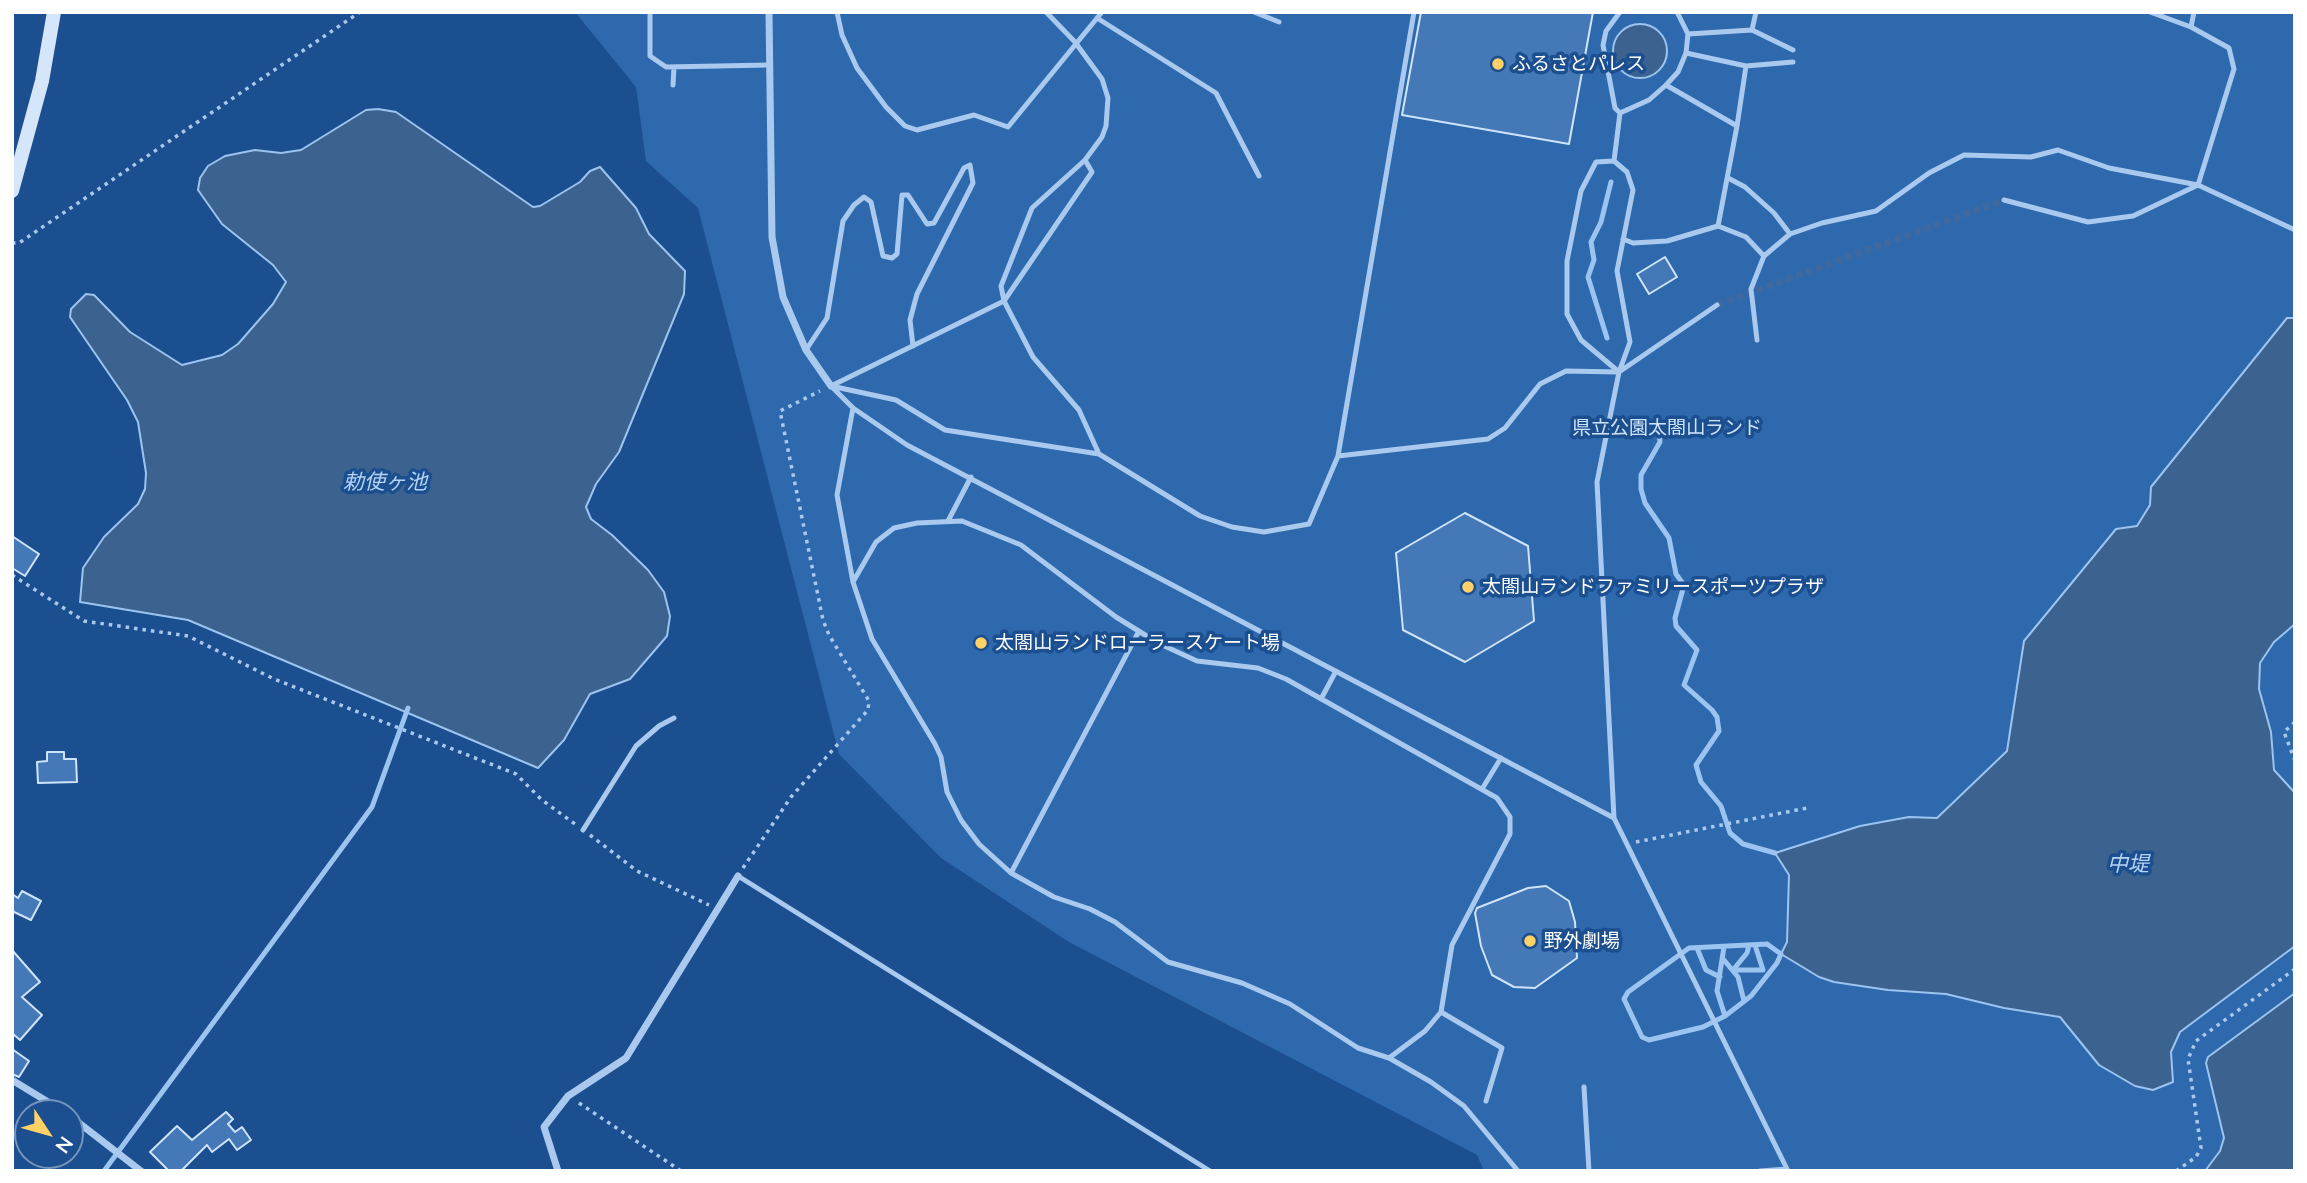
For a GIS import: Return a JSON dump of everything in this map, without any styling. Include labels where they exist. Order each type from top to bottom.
[{"type":"street","points":[[12,191],[42,81],[54,12]]},
{"type":"street","points":[[769,12],[772,237],[783,297],[806,350],[831,386]]},
{"type":"street","points":[[558,1171],[544,1127],[568,1096],[626,1058],[738,876]]},
{"type":"street","points":[[12,1080],[43,1099]]},
{"type":"street","points":[[84,1126],[141,1171]]},
{"type":"lane","points":[[650,12],[650,56],[666,67],[769,65]]},
{"type":"lane","points":[[837,12],[842,35],[857,68],[886,107],[905,126],[917,130],[974,115],[1008,127],[1102,12]]},
{"type":"lane","points":[[1046,12],[1075,42],[1102,79],[1108,98],[1102,137],[1085,160],[1032,208],[1001,286],[1004,300],[1033,357],[1079,410],[1099,454]]},
{"type":"lane","points":[[1254,12],[1279,22]]},
{"type":"lane","points":[[831,386],[896,400],[945,430],[1099,454],[1200,516],[1232,527],[1264,532],[1309,524],[1338,456],[1414,12]]},
{"type":"lane","points":[[1620,12],[1606,31],[1603,45],[1615,108],[1620,113]]},
{"type":"lane","points":[[1752,30],[1756,12]]},
{"type":"lane","points":[[2004,200],[2088,222],[2133,216],[2198,185],[2234,69],[2229,48],[2191,27],[2150,12]]},
{"type":"lane","points":[[2191,27],[2194,12]]},
{"type":"lane","points":[[1620,113],[1649,100],[1678,72],[1686,53],[1688,34],[1678,13]]},
{"type":"lane","points":[[1097,18],[1216,93],[1259,176]]},
{"type":"lane","points":[[1688,34],[1752,30],[1793,50]]},
{"type":"lane","points":[[1686,53],[1746,66],[1793,62]]},
{"type":"lane","points":[[1718,226],[1746,66]]},
{"type":"lane","points":[[673,85],[674,67]]},
{"type":"lane","points":[[1666,85],[1737,126]]},
{"type":"lane","points":[[1614,161],[1620,113]]},
{"type":"lane","points":[[1757,340],[1751,289],[1765,256],[1790,234],[1822,223],[1876,211],[1929,173],[1964,155],[2031,157],[2058,150],[2109,168],[2198,185],[2295,230]]},
{"type":"lane","points":[[831,386],[1004,300],[1092,172],[1085,160]]},
{"type":"lane","points":[[1619,372],[1581,340],[1567,314],[1567,261],[1581,191],[1596,162],[1614,161],[1627,172],[1633,190],[1617,271],[1629,342],[1619,372],[1597,482],[1614,818],[1788,1170],[1760,1171]]},
{"type":"lane","points":[[806,350],[827,318],[843,221],[854,205],[864,197],[871,202],[883,256],[892,258],[897,254],[902,195],[908,195],[927,224],[934,223],[964,168],[970,165],[973,183],[917,294],[910,320],[913,346]]},
{"type":"lane","points":[[1727,178],[1745,187],[1774,213],[1790,234]]},
{"type":"lane","points":[[1623,239],[1633,243],[1667,241],[1718,226],[1746,237],[1765,256]]},
{"type":"lane","points":[[1338,456],[1488,439],[1505,428],[1540,384],[1566,371],[1619,372],[1717,305]]},
{"type":"lane","points":[[831,386],[853,408],[906,445],[1614,818]]},
{"type":"lane","points":[[853,408],[837,495],[853,582],[872,639],[941,757],[947,792],[961,820],[979,844],[1011,873],[1054,897],[1090,909],[1115,922],[1168,961],[1242,983],[1290,1004],[1358,1048],[1389,1058],[1464,1106],[1518,1171]]},
{"type":"lane","points":[[948,521],[971,477]]},
{"type":"lane","points":[[853,582],[876,542],[894,528],[962,521],[1021,545],[1139,631],[1197,661],[1258,668],[1286,679],[1497,798],[1510,817],[1510,834],[1452,945],[1441,1012],[1425,1031],[1389,1058]]},
{"type":"lane","points":[[1011,873],[1139,631]]},
{"type":"lane","points":[[1321,699],[1336,671]]},
{"type":"lane","points":[[583,830],[636,746],[659,726],[674,718]]},
{"type":"lane","points":[[1482,789],[1501,758]]},
{"type":"lane","points":[[738,876],[1210,1171]]},
{"type":"lane","points":[[1441,1012],[1502,1048],[1486,1101]]},
{"type":"lane","points":[[1584,1087],[1589,1171]]},
{"type":"path","points":[[12,243],[19,243],[360,12]]},
{"type":"path","points":[[738,876],[791,797],[869,710],[869,701],[829,635],[823,620],[780,411],[831,386]]},
{"type":"path","points":[[12,575],[84,621],[188,636],[274,679],[516,774],[542,800],[637,871],[718,909]]},
{"type":"path","points":[[2295,722],[2284,732],[2295,761]]},
{"type":"path","points":[[1627,844],[1807,808]]},
{"type":"path","points":[[2176,1171],[2196,1157],[2201,1148],[2188,1059],[2196,1041],[2295,969]]},
{"type":"path","points":[[568,1096],[681,1171]]},
{"type":"green space","name":"県立公園太閤山ランド","points":[[575,12],[2295,12],[2295,1171],[1484,1171],[1477,1155],[1069,942],[941,858],[839,754],[698,208],[646,161],[636,87]]},
{"type":"water","points":[[1640,24],[1659,32],[1667,51],[1659,70],[1640,78],[1621,70],[1613,51],[1621,32]]},
{"type":"water","name":"勅使ヶ池","points":[[366,110],[396,112],[533,207],[540,206],[600,167],[636,208],[649,234],[685,271],[684,294],[619,452],[596,484],[586,507],[591,519],[648,570],[664,592],[670,616],[667,636],[630,679],[590,694],[564,740],[538,768],[188,620],[80,602],[83,568],[104,537],[138,504],[145,489],[146,473],[138,422],[127,400],[70,317],[71,309],[86,294],[94,295],[130,332],[182,365],[222,355],[238,344],[273,304],[286,282],[273,265],[222,224],[198,190],[200,178],[208,166],[225,156],[255,150],[281,153],[301,150]]},
{"type":"water","name":"中堤","points":[[2287,318],[2295,318],[2295,624],[2274,642],[2260,663],[2259,689],[2271,732],[2274,770],[2295,793],[2295,946],[2180,1032],[2171,1052],[2173,1082],[2153,1090],[2135,1086],[2099,1065],[2060,1017],[2004,1008],[1946,994],[1888,990],[1834,982],[1819,977],[1781,954],[1787,942],[1789,875],[1775,853],[1860,826],[1909,817],[1937,818],[2007,751],[2024,641],[2116,529],[2137,526],[2150,505],[2151,487]]},
{"type":"water","points":[[2295,993],[2295,1171],[2205,1171],[2220,1151],[2224,1138],[2206,1063],[2208,1057]]},
{"type":"building","name":"ふるさとパレス","points":[[1421,12],[1593,12],[1569,144],[1402,115]]},
{"type":"building","points":[[1665,257],[1677,277],[1649,294],[1637,274]]},
{"type":"building","points":[[1465,513],[1528,546],[1534,621],[1465,662],[1403,630],[1396,553]]},
{"type":"building","points":[[12,536],[39,554],[25,576],[12,568]]},
{"type":"building","points":[[47,752],[64,752],[64,759],[76,759],[77,782],[38,783],[37,762],[47,761]]},
{"type":"building","points":[[1546,886],[1569,901],[1575,922],[1577,958],[1535,988],[1514,987],[1492,975],[1481,946],[1475,913],[1477,908],[1528,888]]},
{"type":"building","points":[[22,891],[41,901],[31,920],[12,911],[12,894],[18,898]]},
{"type":"building","points":[[12,950],[40,982],[22,997],[42,1015],[20,1040],[12,1033]]},
{"type":"building","points":[[12,1049],[29,1061],[19,1077],[12,1074]]},
{"type":"building","points":[[226,1112],[233,1119],[228,1124],[235,1132],[242,1127],[251,1140],[237,1150],[229,1139],[212,1152],[207,1145],[181,1171],[169,1171],[150,1152],[177,1126],[192,1140]]},
{"type":"waterway","points":[[1607,338],[1588,277],[1594,260],[1591,242],[1601,222],[1611,182]]},
{"type":"waterway","points":[[1657,419],[1660,442],[1641,475],[1641,489],[1645,503],[1669,538],[1676,574],[1684,585],[1675,618],[1676,626],[1697,650],[1684,685],[1712,710],[1717,717],[1719,731],[1696,765],[1701,782],[1721,806],[1730,833],[1743,844],[1775,853]]},
{"type":"waterway","points":[[104,1171],[372,807],[408,708]]},
{"type":"waterway","points":[[1767,944],[1781,954],[1777,963],[1751,996],[1725,1016],[1703,1027],[1649,1040],[1642,1037],[1624,999],[1628,992],[1689,948],[1767,944]]},
{"type":"waterway","points":[[1749,945],[1747,953],[1733,970],[1763,970],[1755,945]]},
{"type":"waterway","points":[[1724,947],[1717,991],[1725,1016]]},
{"type":"waterway","points":[[1697,948],[1706,970],[1720,977]]},
{"type":"waterway","points":[[1724,960],[1738,977],[1744,1001]]},
{"type":"tunnel","points":[[1717,305],[2004,200]]},
{"type":"place","name":"ふるさとパレス","points":[[1498,64]]},
{"type":"place","name":"太閤山ランドファミリースポーツプラザ","points":[[1468,587]]},
{"type":"place","name":"太閤山ランドローラースケート場","points":[[981,643]]},
{"type":"place","name":"野外劇場","points":[[1530,941]]}]
